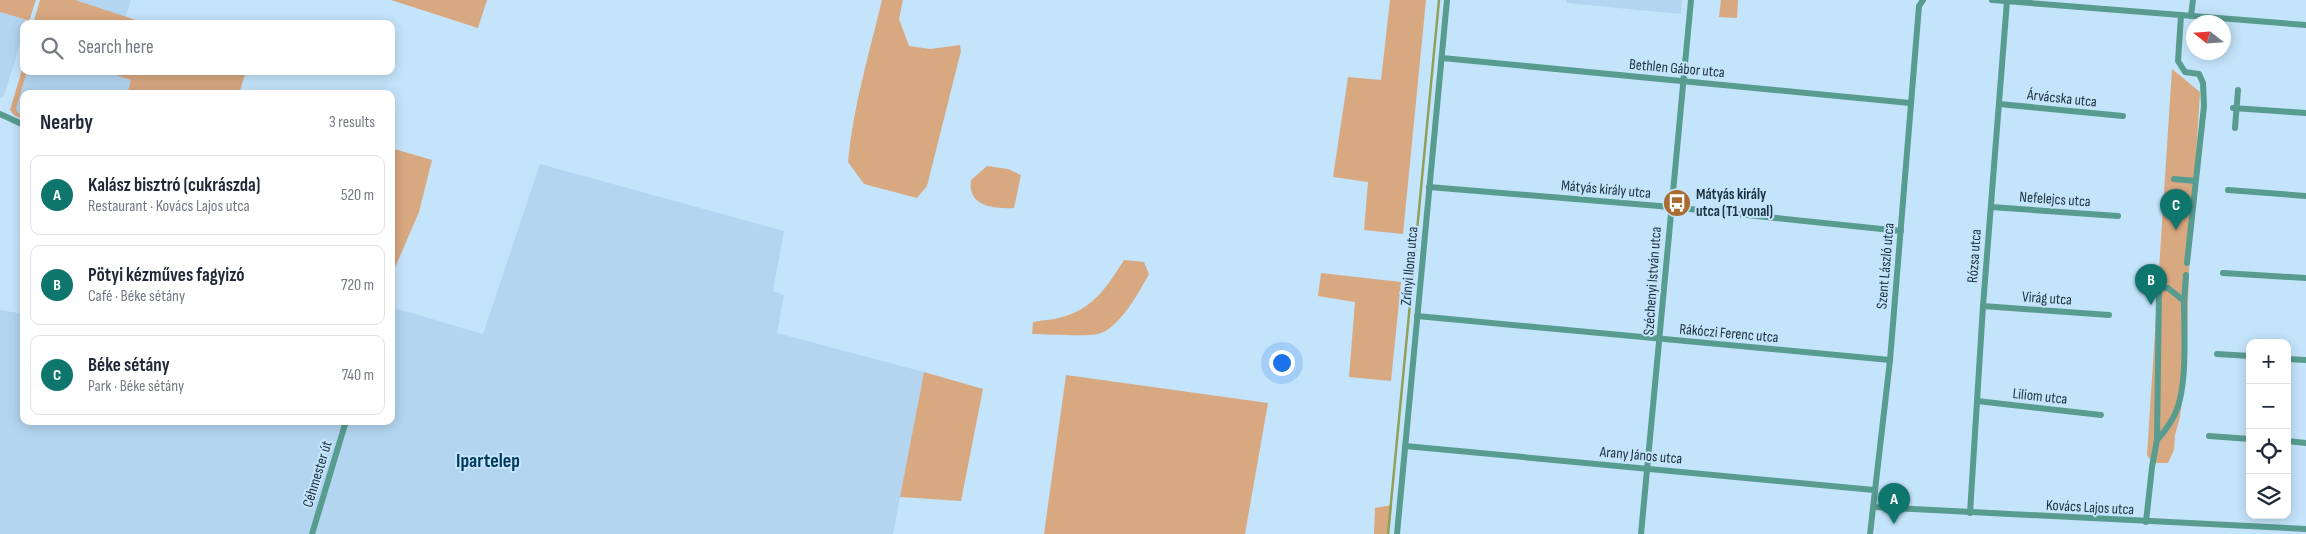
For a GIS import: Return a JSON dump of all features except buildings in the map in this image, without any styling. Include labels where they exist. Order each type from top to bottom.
[{"type":"street","name":"Zrínyi Ilona utca","points":[[1397,534],[1447,0]]},
{"type":"street","name":"Széchenyi István utca","points":[[1641,534],[1661,339],[1682,81],[1691,0]]},
{"type":"street","name":"Szent László utca","points":[[1870,534],[1890,360],[1919,6],[1923,0]]},
{"type":"street","points":[[1992,0],[2186,16]]},
{"type":"street","points":[[2191,15],[2193,0]]},
{"type":"street","name":"Rózsa utca","points":[[1970,513],[1983,306],[2007,1]]},
{"type":"street","points":[[2181,15],[2178,61],[2185,72],[2199,74],[2203,83],[2204,106],[2187,263]]},
{"type":"street","points":[[2231,19],[2306,25]]},
{"type":"street","name":"Bethlen Gábor utca","points":[[1442,58],[1910,103]]},
{"type":"street","points":[[2235,128],[2234,108],[2238,90]]},
{"type":"street","name":"Árvácska utca","points":[[1999,104],[2123,116]]},
{"type":"street","points":[[2234,108],[2306,113]]},
{"type":"street","points":[[0,114],[20,123]]},
{"type":"street","points":[[2174,179],[2195,181]]},
{"type":"street","name":"Mátyás király utca","points":[[1429,187],[1671,207],[1901,230]]},
{"type":"street","points":[[2228,190],[2306,196]]},
{"type":"street","name":"Nefelejcs utca","points":[[1991,206],[2118,216]]},
{"type":"street","points":[[2223,273],[2306,278]]},
{"type":"street","points":[[2157,440],[2175,414],[2180,398],[2184,352],[2186,275]]},
{"type":"street","points":[[2146,522],[2157,440],[2159,288],[2168,288],[2184,301]]},
{"type":"street","name":"Virág utca","points":[[1983,306],[2108,315]]},
{"type":"street","name":"Rákóczi Ferenc utca","points":[[1417,316],[1890,360]]},
{"type":"street","points":[[2217,354],[2246,356]]},
{"type":"street","points":[[2291,359],[2306,360]]},
{"type":"street","name":"Liliom utca","points":[[1977,401],[2102,415]]},
{"type":"street","name":"Céhmester út","points":[[312,534],[345,425]]},
{"type":"street","points":[[2209,436],[2246,439]]},
{"type":"street","points":[[2291,441],[2306,443]]},
{"type":"street","name":"Arany János utca","points":[[1405,446],[1874,490]]},
{"type":"street","name":"Kovács Lajos utca","points":[[1874,507],[2306,529]]},
{"type":"shaded area","points":[[0,0],[36,0],[29,20],[0,12]]},
{"type":"shaded area","points":[[40,0],[75,0],[136,20],[34,20]]},
{"type":"shaded area","points":[[49,0],[131,0],[124,20],[43,20]]},
{"type":"shaded area","points":[[391,0],[487,0],[478,28]]},
{"type":"shaded area","points":[[882,0],[903,0],[899,19],[909,46],[930,49],[960,45],[961,51],[927,186],[917,198],[864,184],[848,162],[858,101]]},
{"type":"shaded area","points":[[1390,0],[1426,0],[1403,234],[1364,230],[1368,182],[1333,177],[1348,77],[1381,80]]},
{"type":"shaded area","points":[[1566,0],[1682,0],[1681,14],[1566,3]]},
{"type":"shaded area","points":[[1721,0],[1738,0],[1737,18],[1719,17]]},
{"type":"shaded area","points":[[0,12],[27,20],[20,20],[20,44],[4,96],[0,98]]},
{"type":"shaded area","points":[[2172,69],[2200,92],[2189,272],[2186,373],[2174,450],[2168,463],[2153,463],[2147,455]]},
{"type":"shaded area","points":[[20,75],[26,75],[16,109],[20,114],[20,118],[10,110]]},
{"type":"shaded area","points":[[26,75],[115,75],[131,80],[128,90],[22,90]]},
{"type":"shaded area","points":[[115,75],[245,75],[240,90],[128,90],[131,80]]},
{"type":"shaded area","points":[[20,95],[20,114],[16,109]]},
{"type":"shaded area","points":[[395,149],[432,160],[419,212],[395,268]]},
{"type":"shaded area","points":[[540,164],[784,231],[773,291],[784,295],[777,333],[924,372],[893,534],[0,534],[0,310],[20,313],[20,425],[395,425],[395,308],[483,334]]},
{"type":"shaded area","points":[[987,166],[1008,169],[1021,175],[1014,208],[991,207],[978,201],[973,196],[971,180]]},
{"type":"shaded area","points":[[1124,260],[1144,262],[1149,274],[1128,309],[1106,331],[1091,335],[1032,334],[1033,322],[1067,316],[1088,305],[1102,292]]},
{"type":"shaded area","points":[[1321,273],[1401,282],[1391,381],[1349,377],[1355,302],[1318,296]]},
{"type":"shaded area","points":[[924,372],[983,389],[961,501],[900,497]]},
{"type":"shaded area","points":[[1066,375],[1268,403],[1245,534],[1044,534]]},
{"type":"shaded area","points":[[1392,505],[1389,534],[1374,534],[1375,508]]},
{"type":"waterway","points":[[1388,534],[1439,0]]},
{"type":"place","name":"Mátyás király utca (T1 vonal)","points":[[1677,203]]},
{"type":"place","name":"Béke sétány","points":[[2176,230]]},
{"type":"place","name":"Pötyi kézműves fagyizó","points":[[2151,305]]},
{"type":"place","name":"Kalász bisztró (cukrászda)","points":[[1894,524]]},
{"type":"district","name":"Ipartelep","points":[[488,460]]}]
